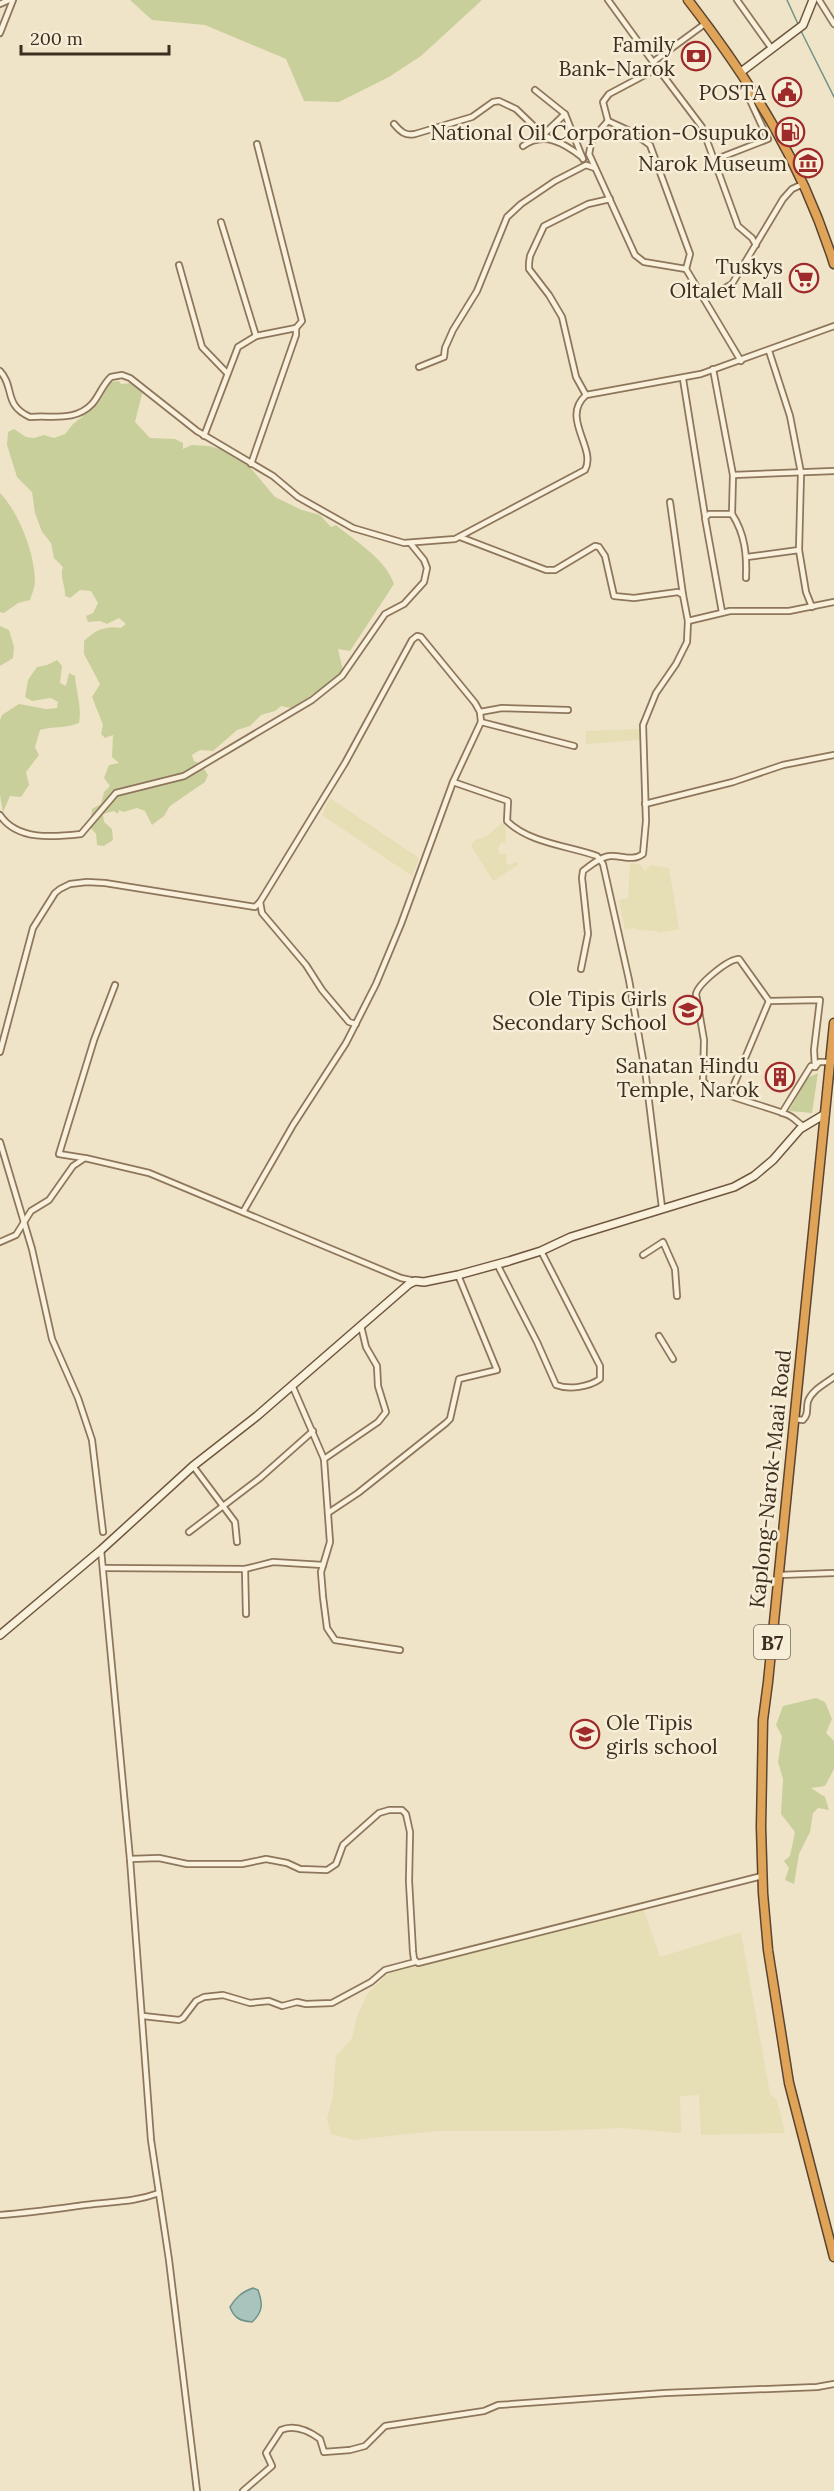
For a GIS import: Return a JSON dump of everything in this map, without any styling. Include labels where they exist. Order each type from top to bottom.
[{"type":"highway","points":[[688,0],[741,72],[771,118],[803,184],[834,264]]},
{"type":"highway","name":"Kaplong-Narok-Maai Road","points":[[834,1023],[763,1720],[762,1876],[768,1950],[789,2084],[834,2257]]},
{"type":"main road","points":[[741,72],[803,25],[813,0]]},
{"type":"main road","points":[[0,1635],[101,1550],[193,1466],[415,1281],[424,1282],[459,1275],[541,1251],[571,1237],[662,1208],[712,1195],[748,1180],[773,1160],[786,1142],[803,1126],[825,1114]]},
{"type":"street","points":[[0,4],[11,0]]},
{"type":"street","points":[[0,33],[11,0]]},
{"type":"street","points":[[608,0],[700,124],[738,226],[752,238],[756,245]]},
{"type":"street","points":[[737,0],[772,49]]},
{"type":"street","points":[[819,0],[834,24]]},
{"type":"street","points":[[653,62],[706,23]]},
{"type":"street","points":[[608,121],[603,102],[609,94],[657,68]]},
{"type":"street","points":[[714,160],[768,139],[749,98],[748,94],[752,88]]},
{"type":"street","points":[[535,90],[565,114],[586,165],[595,168]]},
{"type":"street","points":[[394,124],[407,135],[415,134],[472,117],[499,100],[516,109],[543,135],[583,159]]},
{"type":"street","points":[[543,135],[565,114]]},
{"type":"street","points":[[608,121],[596,133],[590,144],[589,154],[639,260],[686,268]]},
{"type":"street","points":[[608,121],[632,132],[650,145],[690,255],[686,268],[741,361]]},
{"type":"street","points":[[523,146],[532,139],[554,140]]},
{"type":"street","points":[[204,436],[238,347],[256,336],[296,328],[302,321],[257,144]]},
{"type":"street","points":[[419,367],[444,357],[445,348],[453,330],[477,291],[507,217],[521,204],[555,181],[586,165]]},
{"type":"street","points":[[699,292],[718,291],[732,284],[788,193],[803,184]]},
{"type":"street","points":[[586,395],[576,377],[562,317],[529,269],[529,263],[530,255],[544,226],[588,204],[610,199]]},
{"type":"street","points":[[221,222],[256,336]]},
{"type":"street","points":[[179,265],[202,347],[227,373]]},
{"type":"street","points":[[0,370],[16,407],[30,417],[48,415],[66,418],[90,406],[109,378],[122,375],[132,379],[173,414],[204,436],[273,476],[298,497],[353,528],[411,544],[441,542],[460,537],[586,469],[587,459],[579,433],[576,412],[578,403],[586,395],[683,379],[741,361],[834,326]]},
{"type":"street","points":[[251,464],[280,385],[296,335],[296,328]]},
{"type":"street","points":[[769,351],[790,416],[801,473],[799,550],[806,592],[812,607]]},
{"type":"street","points":[[713,369],[733,475],[732,514],[741,530],[747,557],[746,578]]},
{"type":"street","points":[[683,379],[722,612]]},
{"type":"street","points":[[733,475],[834,471]]},
{"type":"street","points":[[581,969],[588,934],[582,874],[600,859],[610,856],[630,859],[643,854],[644,725],[656,693],[676,664],[687,642],[688,621],[670,502]]},
{"type":"street","points":[[705,516],[716,513],[732,514]]},
{"type":"street","points":[[460,537],[546,570],[555,570],[595,546],[599,547],[605,556],[614,597],[634,598],[678,592],[683,595]]},
{"type":"street","points":[[0,815],[7,826],[25,832],[51,837],[81,834],[116,793],[184,776],[312,700],[342,676],[385,614],[405,604],[424,582],[427,568],[424,560],[411,544]]},
{"type":"street","points":[[747,557],[799,550]]},
{"type":"street","points":[[688,621],[722,612],[747,609],[789,610],[834,602]]},
{"type":"street","points":[[0,1052],[33,928],[55,893],[60,889],[70,884],[87,882],[130,886],[255,907],[345,763],[369,715],[415,637],[421,636],[475,703],[480,712],[481,722],[453,782],[402,924],[376,984],[346,1043],[293,1125],[243,1212]]},
{"type":"street","points":[[480,712],[502,708],[568,710]]},
{"type":"street","points":[[481,722],[574,746]]},
{"type":"street","points":[[645,804],[733,782],[783,765],[834,755]]},
{"type":"street","points":[[453,782],[508,801],[507,821],[514,827],[554,845],[593,854],[603,864],[629,980],[646,1077],[662,1208]]},
{"type":"street","points":[[260,902],[262,913],[306,965],[322,990],[349,1022],[356,1024]]},
{"type":"street","points":[[769,1001],[739,959],[730,960],[696,990],[704,1041],[703,1081],[707,1086],[788,1115],[803,1126]]},
{"type":"street","points":[[115,985],[94,1040],[59,1154],[149,1173],[401,1278],[415,1281]]},
{"type":"street","points":[[769,1001],[820,1000],[814,1050],[815,1067]]},
{"type":"street","points":[[730,1094],[769,1001]]},
{"type":"street","points":[[782,1113],[812,1066],[815,1067],[819,1062],[830,1062]]},
{"type":"street","points":[[0,1142],[24,1222],[52,1340],[78,1398],[92,1440],[104,1532]]},
{"type":"street","points":[[0,1242],[16,1235],[31,1211],[49,1200],[73,1166],[85,1158]]},
{"type":"street","points":[[643,1255],[663,1242],[675,1269],[677,1296]]},
{"type":"street","points":[[496,1264],[537,1342],[556,1385],[571,1388],[595,1382],[600,1379],[600,1366],[555,1274],[541,1251]]},
{"type":"street","points":[[328,1513],[358,1493],[450,1419],[459,1379],[497,1370],[459,1275]]},
{"type":"street","points":[[324,1459],[378,1422],[386,1412],[378,1386],[376,1366],[366,1347],[361,1325]]},
{"type":"street","points":[[659,1336],[673,1359]]},
{"type":"street","points":[[794,1419],[803,1420],[807,1416],[808,1401],[813,1393],[834,1377]]},
{"type":"street","points":[[292,1385],[324,1459],[330,1542],[323,1566],[322,1598],[327,1628],[335,1640],[400,1650]]},
{"type":"street","points":[[189,1532],[260,1478],[313,1431]]},
{"type":"street","points":[[193,1466],[235,1522],[237,1542]]},
{"type":"street","points":[[101,1550],[130,1859],[151,2140],[194,2453],[197,2491]]},
{"type":"street","points":[[104,1568],[245,1569],[273,1562],[323,1566]]},
{"type":"street","points":[[245,1569],[246,1614]]},
{"type":"street","points":[[779,1575],[834,1573]]},
{"type":"street","points":[[130,1859],[159,1858],[188,1864],[242,1864],[266,1859],[287,1863],[300,1869],[327,1870],[336,1864],[343,1845],[379,1814],[389,1810],[402,1810],[406,1814],[410,1832],[410,1881],[415,1962]]},
{"type":"street","points":[[143,2016],[179,2020],[196,2001],[204,1997],[223,1995],[250,2003],[269,2001],[282,2007],[297,2002],[306,2004],[332,2002],[370,1982],[385,1970],[762,1876]]},
{"type":"street","points":[[0,2215],[136,2201],[159,2193]]},
{"type":"street","points":[[243,2491],[272,2466],[266,2453],[277,2434],[286,2428],[292,2427],[312,2433],[320,2439],[324,2452],[351,2450],[365,2446],[386,2426],[484,2411],[498,2405],[665,2393],[817,2387],[834,2384]]},
{"type":"shaded area","points":[[640,729],[640,740],[586,744],[586,731]]},
{"type":"shaded area","points":[[330,798],[419,858],[412,876],[322,815]]},
{"type":"shaded area","points":[[502,823],[506,823],[506,843],[501,843],[498,849],[499,854],[507,854],[506,863],[510,865],[517,861],[518,865],[493,881],[471,846],[475,840],[486,837]]},
{"type":"shaded area","points":[[630,863],[640,864],[645,871],[651,865],[669,868],[679,929],[658,933],[633,928],[625,930],[619,900],[628,898]]},
{"type":"shaded area","points":[[643,1908],[660,1957],[741,1932],[770,2094],[777,2100],[785,2133],[701,2135],[699,2095],[680,2096],[681,2133],[622,2128],[550,2131],[436,2131],[354,2140],[331,2134],[327,2119],[333,2096],[336,2056],[352,2038],[357,2016],[368,1993],[390,1972]]},
{"type":"green space","points":[[130,0],[482,0],[421,56],[389,77],[339,102],[304,101],[286,59],[205,25],[152,20]]},
{"type":"green space","points":[[119,381],[121,384],[131,383],[143,390],[135,422],[150,438],[175,439],[183,443],[183,449],[192,445],[220,449],[249,466],[275,497],[302,510],[320,515],[331,527],[336,525],[361,544],[384,566],[394,584],[350,651],[338,649],[343,670],[324,687],[291,708],[281,706],[275,711],[261,715],[250,726],[237,730],[213,751],[200,750],[192,755],[194,761],[201,764],[208,775],[205,782],[170,806],[164,816],[152,825],[145,811],[137,808],[123,812],[119,810],[118,814],[114,811],[103,814],[104,822],[112,829],[113,840],[104,846],[97,845],[96,834],[90,827],[92,809],[101,804],[104,792],[110,786],[104,778],[109,765],[119,763],[112,757],[113,735],[105,738],[101,734],[103,725],[92,697],[100,684],[84,654],[84,641],[101,629],[121,628],[126,624],[119,618],[107,624],[100,621],[88,622],[86,616],[93,613],[98,603],[91,591],[80,590],[70,598],[65,596],[63,567],[54,558],[51,543],[42,532],[35,513],[32,492],[17,477],[7,445],[8,432],[14,429],[26,437],[34,438],[44,435],[54,438],[65,434],[87,413],[105,385]]},
{"type":"green space","points":[[0,493],[7,501],[25,534],[35,581],[30,600],[18,603],[4,613],[0,612]]},
{"type":"green space","points":[[0,626],[9,630],[14,647],[13,658],[0,666]]},
{"type":"green space","points":[[57,660],[62,666],[60,683],[66,686],[69,673],[75,676],[79,723],[40,730],[35,747],[39,755],[26,772],[29,785],[21,797],[10,796],[3,812],[0,795],[0,720],[2,715],[19,704],[46,709],[57,708],[58,702],[51,698],[32,701],[25,697],[28,680],[37,667]]},
{"type":"green space","points":[[818,1073],[812,1113],[789,1111],[807,1078]]},
{"type":"green space","points":[[816,1698],[825,1702],[832,1719],[826,1733],[834,1741],[834,1769],[825,1786],[811,1788],[825,1797],[829,1810],[818,1808],[813,1813],[810,1832],[799,1854],[794,1884],[785,1880],[789,1868],[784,1861],[790,1856],[795,1832],[781,1814],[783,1779],[778,1762],[782,1736],[776,1725],[783,1706]]},
{"type":"water","points":[[253,2288],[258,2290],[261,2300],[260,2311],[252,2322],[244,2321],[233,2314],[230,2307],[240,2295]]},
{"type":"waterway","points":[[787,0],[798,24]]},
{"type":"waterway","points":[[801,31],[834,97]]},
{"type":"place","name":"Family Bank-Narok","points":[[696,56]]},
{"type":"place","name":"POSTA","points":[[787,92]]},
{"type":"place","name":"National Oil Corporation-Osupuko","points":[[790,132]]},
{"type":"place","name":"Narok Museum","points":[[808,163]]},
{"type":"place","name":"Tuskys Oltalet Mall","points":[[804,278]]},
{"type":"place","name":"Ole Tipis Girls Secondary School","points":[[688,1010]]},
{"type":"place","name":"Sanatan Hindu Temple, Narok","points":[[780,1077]]},
{"type":"place","name":"Ole Tipis girls school","points":[[585,1734]]}]
